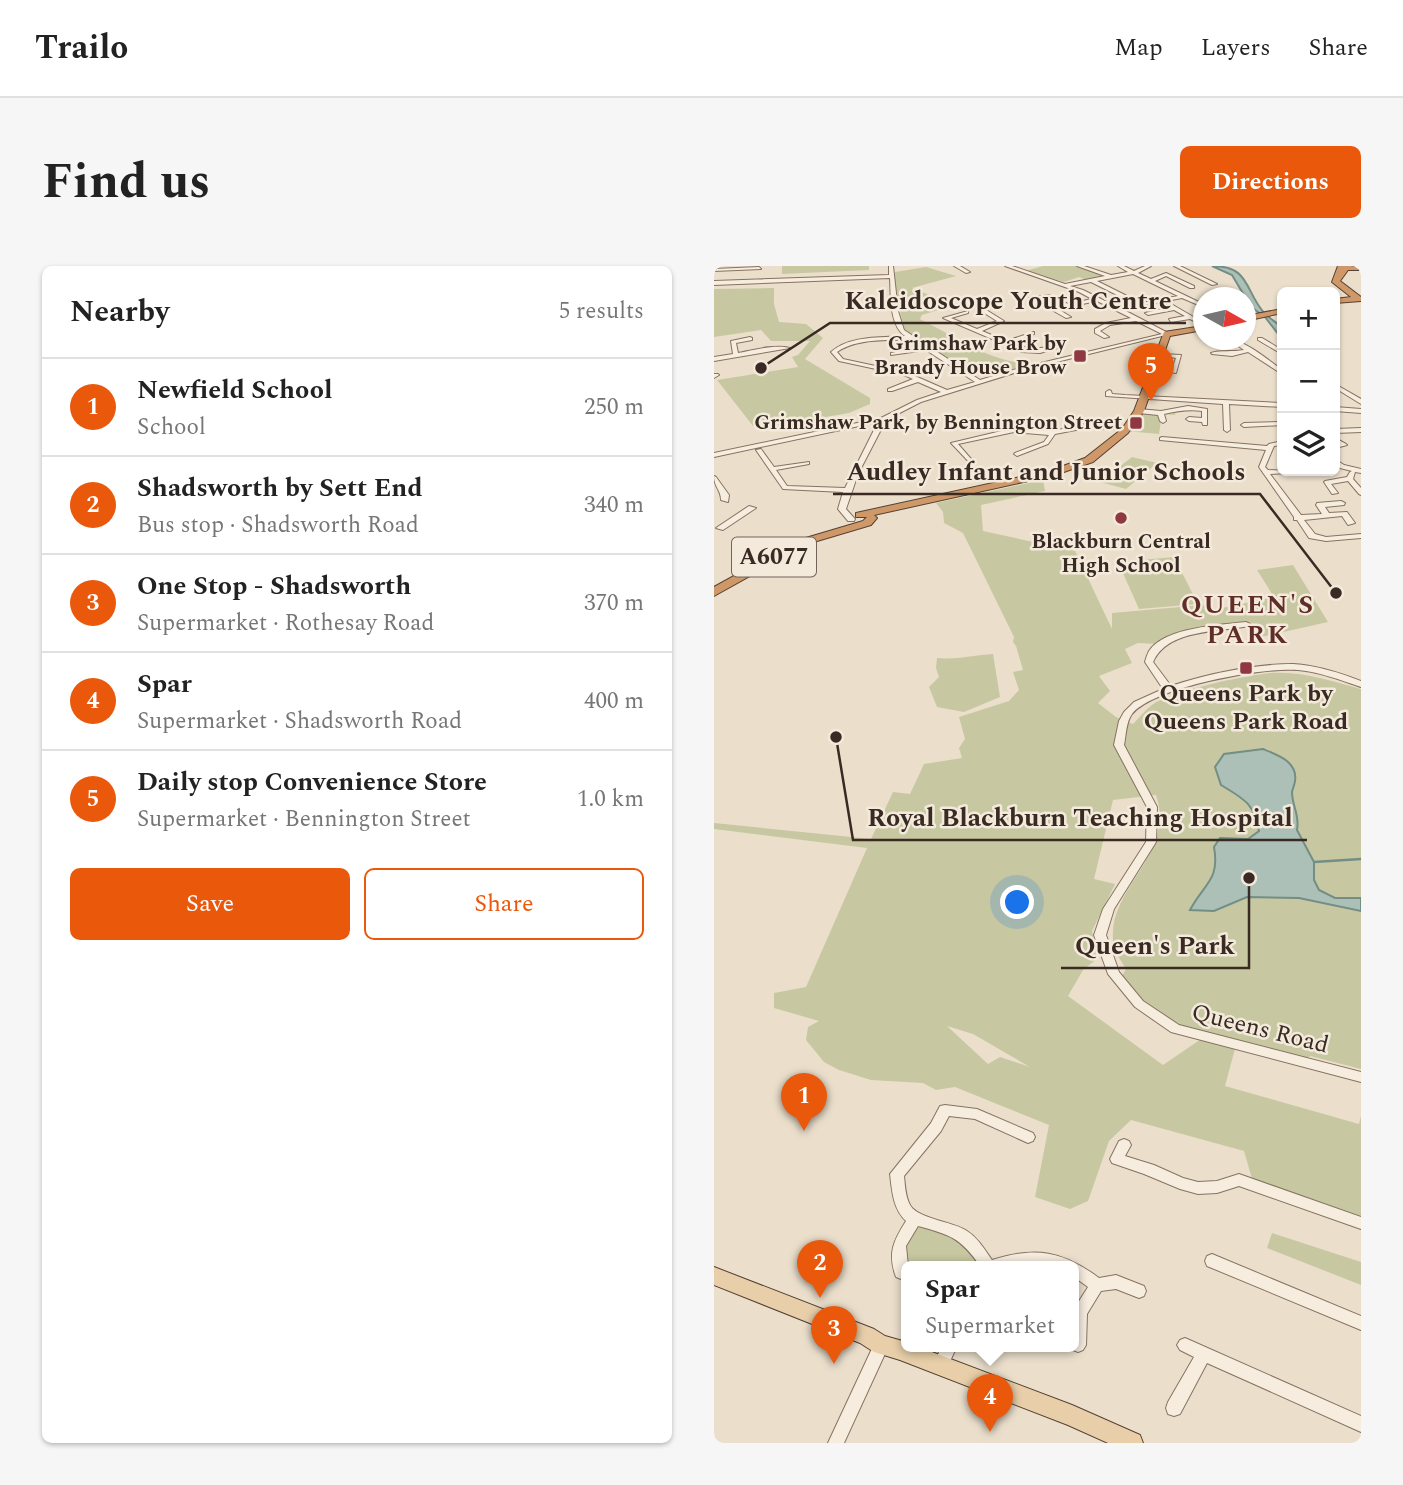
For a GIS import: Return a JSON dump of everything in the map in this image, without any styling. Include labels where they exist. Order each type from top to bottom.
[{"type":"highway","points":[[1358,297],[1336,282],[1340,268],[1360,267]]},
{"type":"highway","points":[[1340,300],[1358,297]]},
{"type":"highway","points":[[1256,316],[1277,312]]},
{"type":"highway","points":[[1167,334],[1193,330]]},
{"type":"highway","name":"A6077","points":[[714,592],[803,542],[838,530],[857,518],[882,510],[1055,472],[1089,460],[1124,432],[1139,411],[1167,334]]},
{"type":"main road","points":[[714,1276],[867,1336],[881,1345],[901,1348]]},
{"type":"main road","points":[[922,1352],[945,1356],[1132,1443]]},
{"type":"street","points":[[891,266],[899,327],[909,337],[979,382]]},
{"type":"street","points":[[956,266],[968,272]]},
{"type":"street","points":[[1007,266],[1098,299],[1167,334]]},
{"type":"street","points":[[1079,266],[1110,277]]},
{"type":"street","points":[[1119,266],[1192,295]]},
{"type":"street","points":[[1050,287],[1135,272],[1149,266]]},
{"type":"street","points":[[714,270],[759,267],[757,282]]},
{"type":"street","points":[[1023,271],[1032,269]]},
{"type":"street","points":[[1152,280],[1171,272],[1213,284],[1177,290]]},
{"type":"street","points":[[1171,272],[1192,287]]},
{"type":"street","points":[[714,283],[891,276]]},
{"type":"street","points":[[1092,280],[1141,304]]},
{"type":"street","points":[[1112,289],[1128,289],[1120,294]]},
{"type":"street","points":[[1177,290],[1193,301]]},
{"type":"street","points":[[1116,309],[1184,296]]},
{"type":"street","points":[[1034,302],[1032,298],[1049,297],[1066,305]]},
{"type":"street","points":[[1068,317],[1055,310],[1066,305],[1098,299]]},
{"type":"street","points":[[1161,300],[1192,318],[1171,320]]},
{"type":"street","points":[[975,305],[1001,321],[977,331]]},
{"type":"street","points":[[1148,313],[1175,308]]},
{"type":"street","points":[[966,312],[946,318],[1022,350],[1040,351],[1061,346],[1079,354]]},
{"type":"street","points":[[1105,314],[1118,322]]},
{"type":"street","points":[[1107,337],[1097,330],[1136,319]]},
{"type":"street","points":[[1006,343],[1032,333]]},
{"type":"street","points":[[857,518],[842,509],[847,490],[857,464],[883,419],[892,412],[979,382],[1079,354],[1167,334]]},
{"type":"street","points":[[909,337],[853,343],[834,352],[841,360],[919,379],[946,392]]},
{"type":"street","points":[[1260,338],[1277,350]]},
{"type":"street","points":[[736,353],[733,342],[750,339]]},
{"type":"street","points":[[1061,346],[1058,344],[1060,341],[1069,339]]},
{"type":"street","points":[[714,359],[736,353],[751,354],[787,348]]},
{"type":"street","points":[[893,354],[927,348]]},
{"type":"street","points":[[1214,353],[1232,354],[1251,350],[1277,368]]},
{"type":"street","points":[[1161,355],[1179,356],[1174,372]]},
{"type":"street","points":[[1266,360],[1277,356]]},
{"type":"street","points":[[866,377],[881,368]]},
{"type":"street","points":[[890,390],[919,379]]},
{"type":"street","points":[[1340,390],[1361,402]]},
{"type":"street","points":[[1109,392],[1108,395],[1145,398],[1277,405]]},
{"type":"street","points":[[1340,398],[1349,397]]},
{"type":"street","points":[[1226,402],[1227,430]]},
{"type":"street","points":[[1139,411],[1162,417],[1180,407],[1205,410],[1205,422],[1189,419]]},
{"type":"street","points":[[1340,409],[1361,411]]},
{"type":"street","points":[[1340,431],[1361,429],[1348,410]]},
{"type":"street","points":[[1244,425],[1280,427],[1281,413]]},
{"type":"street","points":[[714,455],[883,419]]},
{"type":"street","points":[[969,460],[954,443],[1014,430],[1053,433],[1086,426],[1120,427]]},
{"type":"street","points":[[1017,454],[1046,443],[1053,433]]},
{"type":"street","points":[[1162,439],[1269,448]]},
{"type":"street","points":[[1277,443],[1271,444],[1262,467],[1312,536],[1326,539],[1361,536]]},
{"type":"street","points":[[749,452],[762,450],[785,488],[847,490]]},
{"type":"street","points":[[773,469],[807,463]]},
{"type":"street","points":[[1334,493],[1327,482],[1350,479],[1357,470],[1340,465]]},
{"type":"street","points":[[1265,472],[1277,472]]},
{"type":"street","points":[[714,478],[725,500]]},
{"type":"street","points":[[1350,479],[1361,494]]},
{"type":"street","points":[[1327,515],[1320,505],[1341,503]]},
{"type":"street","points":[[720,523],[730,522],[749,510],[757,516]]},
{"type":"street","points":[[1297,518],[1344,514],[1351,523]]},
{"type":"street","points":[[1168,688],[1149,662],[1151,652],[1158,643],[1199,631],[1245,624]]},
{"type":"street","name":"Queens Road","points":[[1361,684],[1325,672],[1294,667],[1264,668],[1168,688],[1145,698],[1127,713],[1119,745],[1152,807],[1151,842],[1109,909],[1100,935],[1114,974],[1139,1004],[1175,1029],[1361,1077]]},
{"type":"street","points":[[985,1261],[971,1241],[955,1231],[914,1220],[904,1210],[898,1198],[897,1174],[936,1127],[945,1110],[977,1114],[1028,1137]]},
{"type":"street","points":[[1124,1145],[1116,1159],[1159,1173],[1189,1188],[1222,1188],[1239,1180],[1361,1223]]},
{"type":"street","points":[[901,1272],[899,1245],[914,1220]]},
{"type":"street","points":[[1013,1261],[1048,1261]]},
{"type":"street","points":[[1212,1261],[1361,1323]]},
{"type":"street","points":[[1079,1272],[1097,1285],[1116,1282],[1139,1291]]},
{"type":"street","points":[[1079,1328],[1080,1312],[1097,1285]]},
{"type":"street","points":[[836,1443],[881,1345]]},
{"type":"street","points":[[1185,1345],[1361,1424]]},
{"type":"street","points":[[1174,1408],[1204,1353]]},
{"type":"green space","points":[[782,266],[869,266],[869,270],[782,274]]},
{"type":"green space","points":[[1043,266],[1078,266],[1107,276],[1087,280],[1079,277],[1064,282],[1025,271]]},
{"type":"green space","points":[[926,267],[956,276],[912,288],[954,305],[922,315],[920,319],[988,354],[1032,364],[988,375],[970,362],[957,365],[905,331],[895,292],[895,272]]},
{"type":"green space","points":[[774,288],[774,304],[779,322],[806,324],[823,338],[805,359],[870,398],[870,404],[849,413],[762,428],[753,426],[717,380],[798,367],[792,357],[798,355],[810,341],[771,341],[761,330],[714,337],[714,289]]},
{"type":"green space","points":[[1176,409],[1175,415],[1162,414]]},
{"type":"green space","points":[[1139,411],[1162,414],[1159,434],[1125,431]]},
{"type":"green space","points":[[1132,457],[1157,463],[1126,489],[1100,482]]},
{"type":"green space","points":[[1043,480],[1045,491],[981,505],[983,531],[1075,551],[1112,629],[1112,613],[1203,605],[1218,609],[1274,597],[1257,570],[1293,565],[1328,622],[1256,638],[1247,621],[1158,644],[1138,643],[1125,649],[1132,663],[1099,676],[1110,691],[1098,703],[1116,717],[1133,724],[1149,707],[1175,694],[1259,674],[1305,675],[1361,689],[1361,1069],[1310,1056],[1305,1062],[1236,1045],[1225,1086],[1359,1124],[1361,1116],[1361,1229],[1256,1193],[1244,1151],[1131,1120],[1109,1141],[1088,1201],[1070,1209],[1035,1197],[1049,1125],[955,1087],[936,1090],[923,1083],[871,1080],[839,1070],[824,1062],[806,1040],[808,1027],[819,1021],[774,1008],[774,993],[806,987],[867,848],[714,829],[714,823],[871,839],[893,792],[910,794],[924,764],[962,758],[959,748],[965,739],[959,717],[1009,701],[1019,690],[1013,672],[1023,670],[1013,642],[1014,637],[963,533],[944,523],[943,512],[936,503]],"holes":[[[1156,795],[1160,816],[1157,835],[1150,853],[1121,903],[1113,940],[1126,969],[1119,981],[1175,1029],[1204,1037],[1163,1065],[1068,996],[1083,970],[1098,958],[1092,931],[1115,884],[1094,879],[1113,800]],[[947,1026],[973,1034],[1030,1067],[1000,1057],[988,1064]]]},
{"type":"green space","points":[[1174,557],[1198,604],[1139,609],[1118,562]]},
{"type":"green space","points":[[993,654],[1000,697],[964,712],[937,707],[929,687],[939,677],[937,658]]},
{"type":"green space","points":[[914,1220],[951,1230],[983,1261],[904,1261],[899,1245]]},
{"type":"green space","points":[[1272,1233],[1361,1262],[1361,1285],[1267,1248]]},
{"type":"shaded area","points":[[1212,266],[1234,270],[1248,287],[1239,287],[1232,275]]},
{"type":"shaded area","points":[[1256,301],[1277,324],[1277,333],[1256,311]]},
{"type":"shaded area","points":[[1263,749],[1286,760],[1295,774],[1292,792],[1297,830],[1314,862],[1314,880],[1319,890],[1335,898],[1361,898],[1361,911],[1299,898],[1247,897],[1214,911],[1190,910],[1213,875],[1214,847],[1220,838],[1248,839],[1259,831],[1251,808],[1242,798],[1221,785],[1215,767],[1224,754]]},
{"type":"waterway","points":[[1314,862],[1361,859]]},
{"type":"place","name":"Grimshaw Park by Brandy House Brow","points":[[1080,356]]},
{"type":"place","name":"Kaleidoscope Youth Centre","points":[[761,368]]},
{"type":"place","name":"Daily stop Convenience Store","points":[[1151,401]]},
{"type":"place","name":"Grimshaw Park, by Bennington Street","points":[[1136,423]]},
{"type":"place","name":"Blackburn Central High School","points":[[1121,518]]},
{"type":"place","name":"Audley Infant and Junior Schools","points":[[1336,593]]},
{"type":"place","name":"Queens Park by Queens Park Road","points":[[1246,668]]},
{"type":"place","name":"Royal Blackburn Teaching Hospital","points":[[836,737]]},
{"type":"place","name":"Queen's Park","points":[[1249,878]]},
{"type":"place","name":"Newfield School","points":[[804,1131]]},
{"type":"place","name":"Shadsworth by Sett End","points":[[820,1298]]},
{"type":"place","name":"One Stop - Shadsworth","points":[[834,1364]]},
{"type":"place","name":"Spar","points":[[990,1432]]},
{"type":"district","name":"QUEEN'S PARK","points":[[1248,620]]}]
